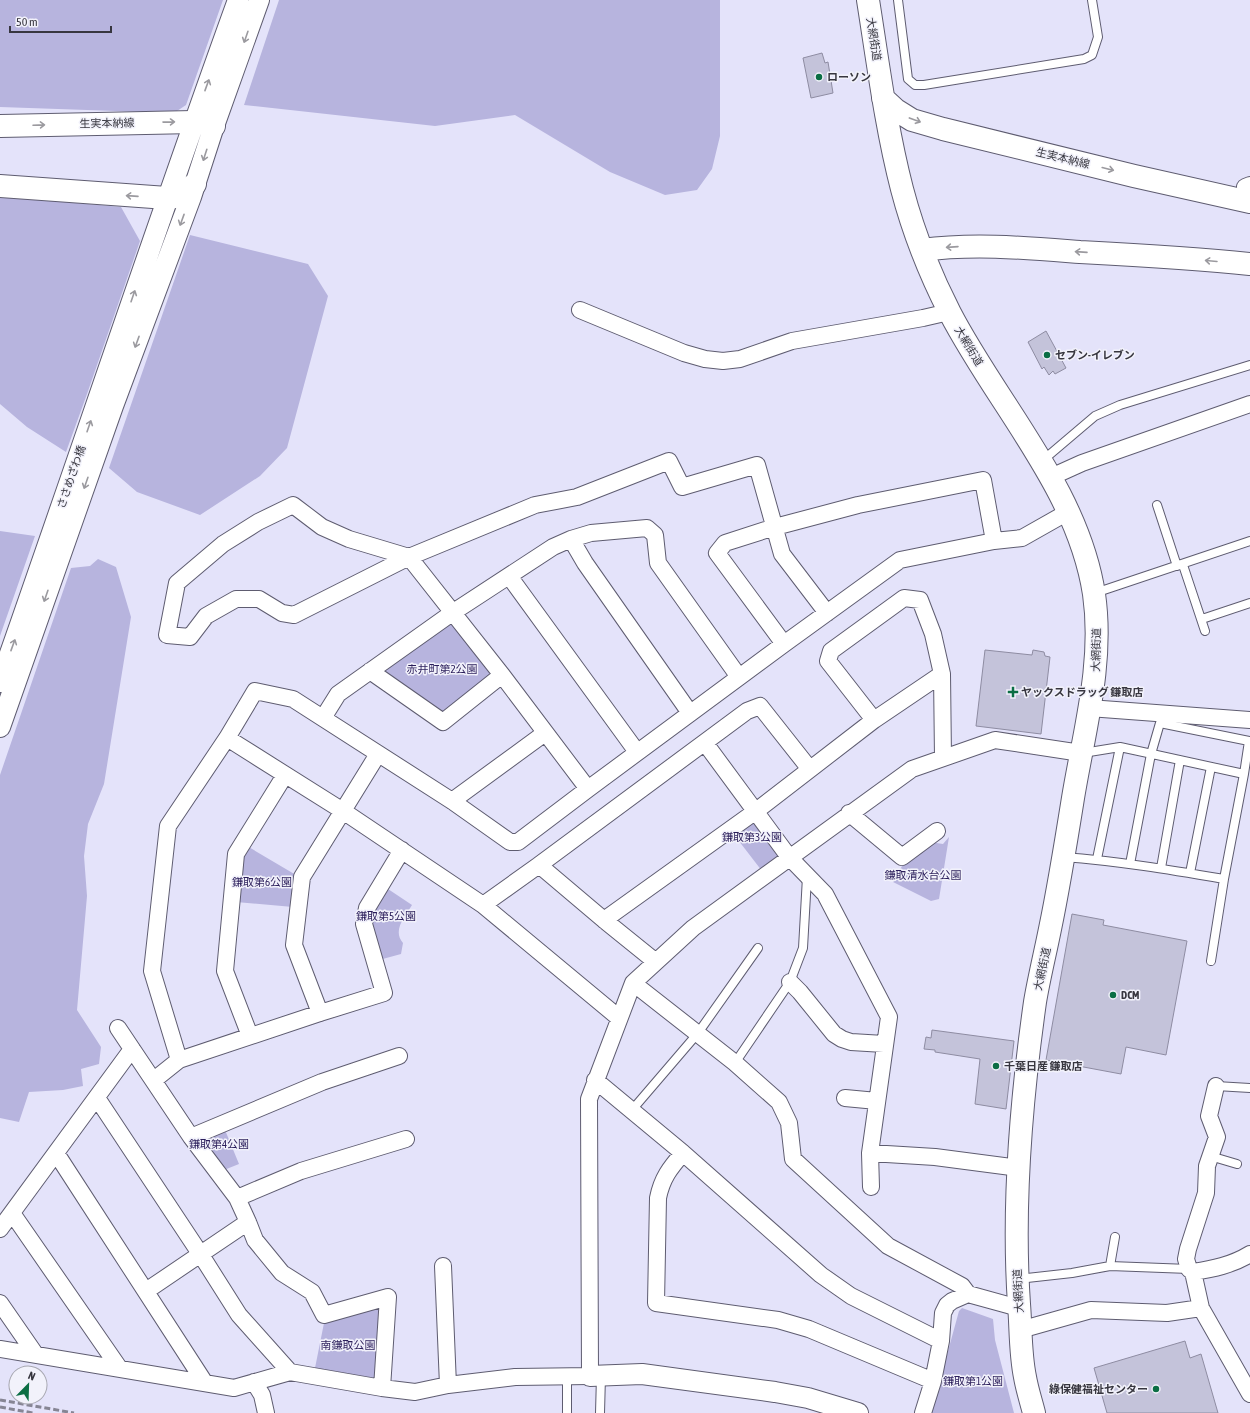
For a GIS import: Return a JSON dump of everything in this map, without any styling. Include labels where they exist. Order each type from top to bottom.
[{"type":"main road","name":"大網街道","points":[[868,0],[883,98],[903,194],[922,250],[949,312],[1046,470],[1068,512],[1081,544],[1094,594],[1097,647],[1095,680],[1051,927],[1036,998],[1024,1087],[1017,1199],[1017,1279],[1025,1378],[1034,1413]]},
{"type":"main road","name":"生実本納線","points":[[883,98],[896,110],[912,120],[937,127],[1134,176],[1248,192]]},
{"type":"main road","name":"生実本納線","points":[[0,126],[204,124]]},
{"type":"main road","points":[[0,186],[167,198],[175,197],[196,184]]},
{"type":"main road","points":[[922,250],[957,246],[1052,250],[1170,257],[1250,264]]},
{"type":"street","points":[[105,403],[196,184],[204,124],[238,0]]},
{"type":"street","points":[[105,403],[167,198],[204,124],[259,0]]},
{"type":"street","points":[[580,310],[684,353],[705,359],[723,361],[740,359],[792,341],[949,312]]},
{"type":"street","name":"ささめざわ橋","points":[[52,557],[105,403]]},
{"type":"street","points":[[1046,470],[1082,463],[1250,404]]},
{"type":"street","points":[[588,789],[502,675],[409,557],[349,539],[322,527],[293,505],[258,522],[223,544],[177,583],[167,635],[190,637],[206,616],[236,599],[259,599],[282,613],[294,615],[409,557],[534,505],[577,498],[669,461],[682,487],[758,465],[782,554],[827,613]]},
{"type":"street","points":[[784,644],[716,553],[725,543],[775,527],[858,505],[983,480],[994,541]]},
{"type":"street","points":[[179,1060],[152,971],[168,826],[227,738],[255,691],[293,699],[452,801],[510,842],[518,842],[637,752],[900,560],[994,541],[1022,538],[1068,512]]},
{"type":"street","points":[[323,718],[338,694],[452,613],[553,547],[571,539],[591,533],[647,528],[655,535],[658,563],[739,677]]},
{"type":"street","points":[[571,539],[585,563],[690,713]]},
{"type":"street","points":[[0,682],[52,557]]},
{"type":"street","points":[[0,728],[52,557]]},
{"type":"street","points":[[509,576],[637,752]]},
{"type":"street","points":[[874,720],[828,661],[831,651],[904,598],[920,600],[933,634],[942,674],[943,758]]},
{"type":"street","points":[[370,671],[443,722],[502,675]]},
{"type":"street","points":[[604,920],[756,811],[809,768],[874,720],[942,674]]},
{"type":"street","points":[[484,905],[747,711],[760,706],[809,768]]},
{"type":"street","points":[[1090,708],[1250,720]]},
{"type":"street","points":[[452,801],[545,733]]},
{"type":"street","points":[[227,738],[343,811],[484,905],[619,1018]]},
{"type":"street","points":[[596,1375],[589,1099],[633,983],[693,928],[849,813],[912,769],[995,740],[1081,753]]},
{"type":"street","points":[[705,743],[789,857],[824,894],[889,1018],[884,1044],[870,1153],[871,1187]]},
{"type":"street","points":[[320,1013],[294,945],[302,877],[378,754]]},
{"type":"street","points":[[250,1036],[225,971],[236,854],[285,775]]},
{"type":"street","points":[[849,813],[902,857],[936,832]]},
{"type":"street","points":[[154,1080],[179,1060],[384,993],[364,924],[367,908],[402,850]]},
{"type":"street","points":[[539,865],[656,962]]},
{"type":"street","points":[[790,982],[834,1034],[851,1042],[884,1044]]},
{"type":"street","points":[[633,983],[735,1063],[779,1102],[789,1123],[793,1159],[888,1246],[962,1286],[968,1294],[1020,1319],[1092,1310],[1167,1313],[1201,1308]]},
{"type":"street","points":[[118,1028],[191,1137],[237,1198],[255,1240],[282,1273],[312,1292],[324,1315],[388,1297],[382,1388]]},
{"type":"street","points":[[0,1229],[132,1049]]},
{"type":"street","points":[[191,1137],[322,1082],[399,1056]]},
{"type":"street","points":[[596,1080],[683,1153],[821,1275],[851,1296],[941,1341]]},
{"type":"street","points":[[1216,1086],[1209,1116],[1217,1137],[1207,1166],[1206,1193],[1186,1259],[1191,1270],[1201,1308],[1250,1394]]},
{"type":"street","points":[[97,1098],[239,1315],[290,1372]]},
{"type":"street","points":[[845,1098],[877,1101]]},
{"type":"street","points":[[237,1198],[301,1171],[406,1139]]},
{"type":"street","points":[[56,1153],[205,1383]]},
{"type":"street","points":[[683,1153],[667,1172],[660,1187],[658,1198],[656,1303],[778,1320],[809,1329],[934,1382]]},
{"type":"street","points":[[870,1153],[935,1157],[1019,1168]]},
{"type":"street","points":[[12,1213],[120,1369]]},
{"type":"street","points":[[146,1291],[248,1222]]},
{"type":"street","points":[[1191,1270],[1217,1268],[1241,1260],[1250,1254]]},
{"type":"street","points":[[443,1266],[448,1385]]},
{"type":"street","points":[[924,1413],[934,1382],[941,1341],[943,1313],[947,1305],[952,1301],[968,1294]]},
{"type":"street","points":[[0,1303],[36,1355]]},
{"type":"street","points":[[0,1349],[234,1388],[290,1372],[382,1388],[415,1392],[448,1385],[515,1377],[642,1374],[775,1392],[808,1398],[858,1413]]},
{"type":"street","points":[[254,1382],[262,1395],[266,1413]]},
{"type":"lane","points":[[898,0],[908,79],[915,85],[924,85],[1084,59],[1092,54],[1098,37],[1092,0]]},
{"type":"lane","points":[[1046,470],[1095,416],[1120,405],[1250,365]]},
{"type":"lane","points":[[1157,505],[1202,619],[1205,631]]},
{"type":"lane","points":[[1094,594],[1250,542]]},
{"type":"lane","points":[[1202,619],[1250,603]]},
{"type":"lane","points":[[1130,864],[1151,754],[1160,723],[1249,741],[1224,879],[1212,961]]},
{"type":"lane","points":[[1081,753],[1120,747],[1244,774]]},
{"type":"lane","points":[[1097,859],[1120,747]]},
{"type":"lane","points":[[1161,868],[1180,760]]},
{"type":"lane","points":[[1190,873],[1211,767]]},
{"type":"lane","points":[[1063,857],[1097,859],[1224,879]]},
{"type":"lane","points":[[735,1063],[790,982],[803,948],[807,875]]},
{"type":"lane","points":[[632,1110],[698,1033],[758,948]]},
{"type":"lane","points":[[1216,1086],[1250,1088]]},
{"type":"lane","points":[[1210,1156],[1237,1164]]},
{"type":"lane","points":[[1110,1266],[1115,1237]]},
{"type":"lane","points":[[1017,1279],[1072,1273],[1110,1266],[1191,1270]]},
{"type":"lane","points":[[596,1375],[600,1413]]},
{"type":"lane","points":[[566,1376],[567,1413]]},
{"type":"green space","points":[[0,0],[223,0],[186,105],[174,113],[0,107]]},
{"type":"green space","points":[[279,0],[720,0],[720,136],[712,169],[697,190],[665,195],[610,172],[515,115],[435,126],[244,105]]},
{"type":"green space","points":[[0,196],[121,207],[140,241],[66,452],[27,427],[0,404]]},
{"type":"green space","points":[[190,235],[308,264],[328,296],[287,448],[260,476],[200,515],[137,492],[109,468]]},
{"type":"green space","points":[[0,531],[35,536],[0,636]]},
{"type":"green space","points":[[98,559],[116,567],[131,617],[104,784],[88,824],[84,856],[87,896],[77,1010],[101,1047],[99,1064],[81,1069],[83,1086],[63,1090],[29,1092],[19,1122],[0,1118],[0,775],[71,568],[90,566]]},
{"type":"green space","name":"赤井町第2公園","points":[[451,621],[495,675],[443,713],[380,674],[381,668]]},
{"type":"green space","name":"鎌取第3公園","points":[[756,819],[779,851],[778,858],[762,871],[732,832]]},
{"type":"green space","name":"鎌取清水台公園","points":[[949,837],[939,899],[931,901],[893,882],[902,866],[930,842],[943,844]]},
{"type":"green space","name":"鎌取第6公園","points":[[247,846],[296,875],[293,907],[236,902],[242,856]]},
{"type":"green space","name":"鎌取第5公園","points":[[385,887],[412,905],[399,928],[400,938],[403,943],[401,954],[379,960],[369,923]]},
{"type":"green space","name":"鎌取第4公園","points":[[225,1130],[239,1164],[224,1170],[205,1144],[208,1137]]},
{"type":"green space","name":"南鎌取公園","points":[[379,1305],[375,1378],[315,1368],[324,1323]]},
{"type":"green space","name":"鎌取第1公園","points":[[962,1308],[993,1319],[995,1340],[1014,1413],[931,1413],[959,1311]]},
{"type":"building","points":[[822,53],[825,63],[828,62],[833,93],[811,98],[803,58]]},
{"type":"building","points":[[1046,331],[1066,368],[1055,374],[1053,371],[1049,375],[1044,367],[1042,369],[1028,342]]},
{"type":"building","name":"ヤックスドラッグ 鎌取店","points":[[985,650],[1032,655],[1033,650],[1044,652],[1045,656],[1050,657],[1041,734],[976,726]]},
{"type":"building","points":[[1072,914],[1104,920],[1103,925],[1187,941],[1166,1055],[1126,1047],[1121,1074],[1046,1060]]},
{"type":"building","points":[[932,1030],[1014,1041],[1006,1109],[975,1104],[980,1059],[924,1049],[926,1037],[931,1038]]},
{"type":"building","name":"綠保健福祉センター","points":[[1185,1341],[1190,1358],[1201,1354],[1218,1413],[1107,1413],[1094,1368]]},
{"type":"railway","points":[[0,1400],[74,1413]]},
{"type":"railway","points":[[0,1407],[33,1413]]},
{"type":"place","name":"ローソン","points":[[819,77]]},
{"type":"place","name":"セブン-イレブン","points":[[1047,355]]},
{"type":"place","name":"ヤックスドラッグ 鎌取店","points":[[1013,692]]},
{"type":"place","name":"DCM","points":[[1113,995]]},
{"type":"place","name":"千葉日産 鎌取店","points":[[996,1066]]},
{"type":"place","name":"綠保健福祉センター","points":[[1156,1389]]}]
